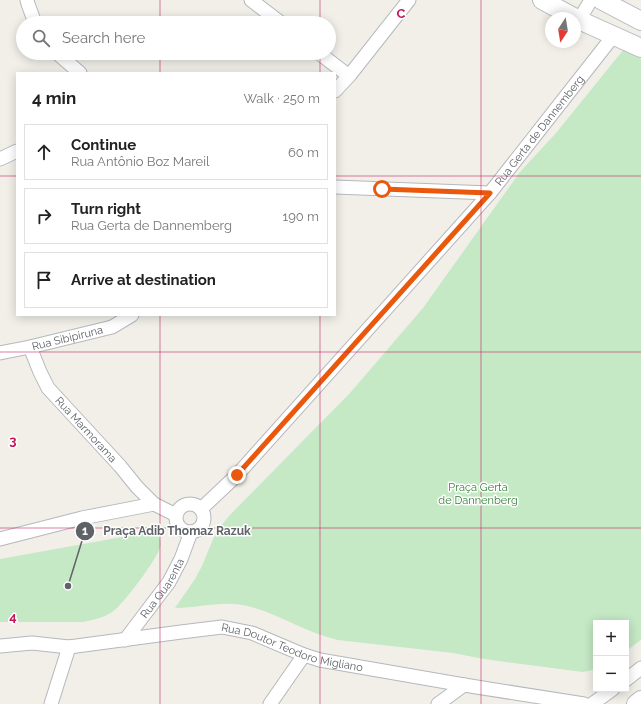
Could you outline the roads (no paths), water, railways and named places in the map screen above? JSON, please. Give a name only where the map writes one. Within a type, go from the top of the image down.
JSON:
[{"type":"main road","points":[[542,0],[564,12]]},
{"type":"main road","points":[[601,0],[637,16]]},
{"type":"main road","name":"Rua Gerta de Dannemberg","points":[[614,36],[637,16]]},
{"type":"main road","points":[[581,21],[641,48]]},
{"type":"main road","points":[[636,704],[641,700]]},
{"type":"street","points":[[27,0],[32,16]]},
{"type":"street","points":[[251,0],[271,16]]},
{"type":"street","points":[[336,90],[349,76],[409,0]]},
{"type":"street","points":[[581,17],[591,0]]},
{"type":"street","name":"Rua Gerta de Dannemberg","points":[[201,509],[237,475],[490,193],[614,36]]},
{"type":"street","points":[[65,60],[79,72]]},
{"type":"street","points":[[329,60],[349,76]]},
{"type":"street","points":[[0,159],[16,151]]},
{"type":"street","points":[[336,187],[490,193]]},
{"type":"street","name":"Rua Sibipiruna","points":[[0,353],[112,326],[130,316]]},
{"type":"street","name":"Rua Marmorama","points":[[30,347],[48,388],[154,504]]},
{"type":"street","points":[[0,539],[82,518],[154,504],[176,515]]},
{"type":"street","points":[[184,504],[193,504],[201,509],[204,513],[204,518],[201,527],[190,532],[180,528],[177,524],[176,515],[184,504]]},
{"type":"street","name":"Rua Quarenta","points":[[125,640],[169,582],[181,559],[190,532]]},
{"type":"street","name":"Rua Doutor Teodoro Migliano","points":[[0,646],[32,644],[69,647],[222,627],[252,633],[304,656],[320,660],[584,704]]},
{"type":"street","points":[[51,704],[69,647]]},
{"type":"street","points":[[270,704],[304,656]]},
{"type":"street","points":[[629,678],[641,668]]},
{"type":"street","points":[[438,704],[464,685]]},
{"type":"street","points":[[592,704],[609,692]]},
{"type":"place","name":"Praça Adib Thomaz Razuk","points":[[68,586]]},
{"type":"park label","name":"Praça Gerta de Dannenberg","points":[[478,493]]}]
